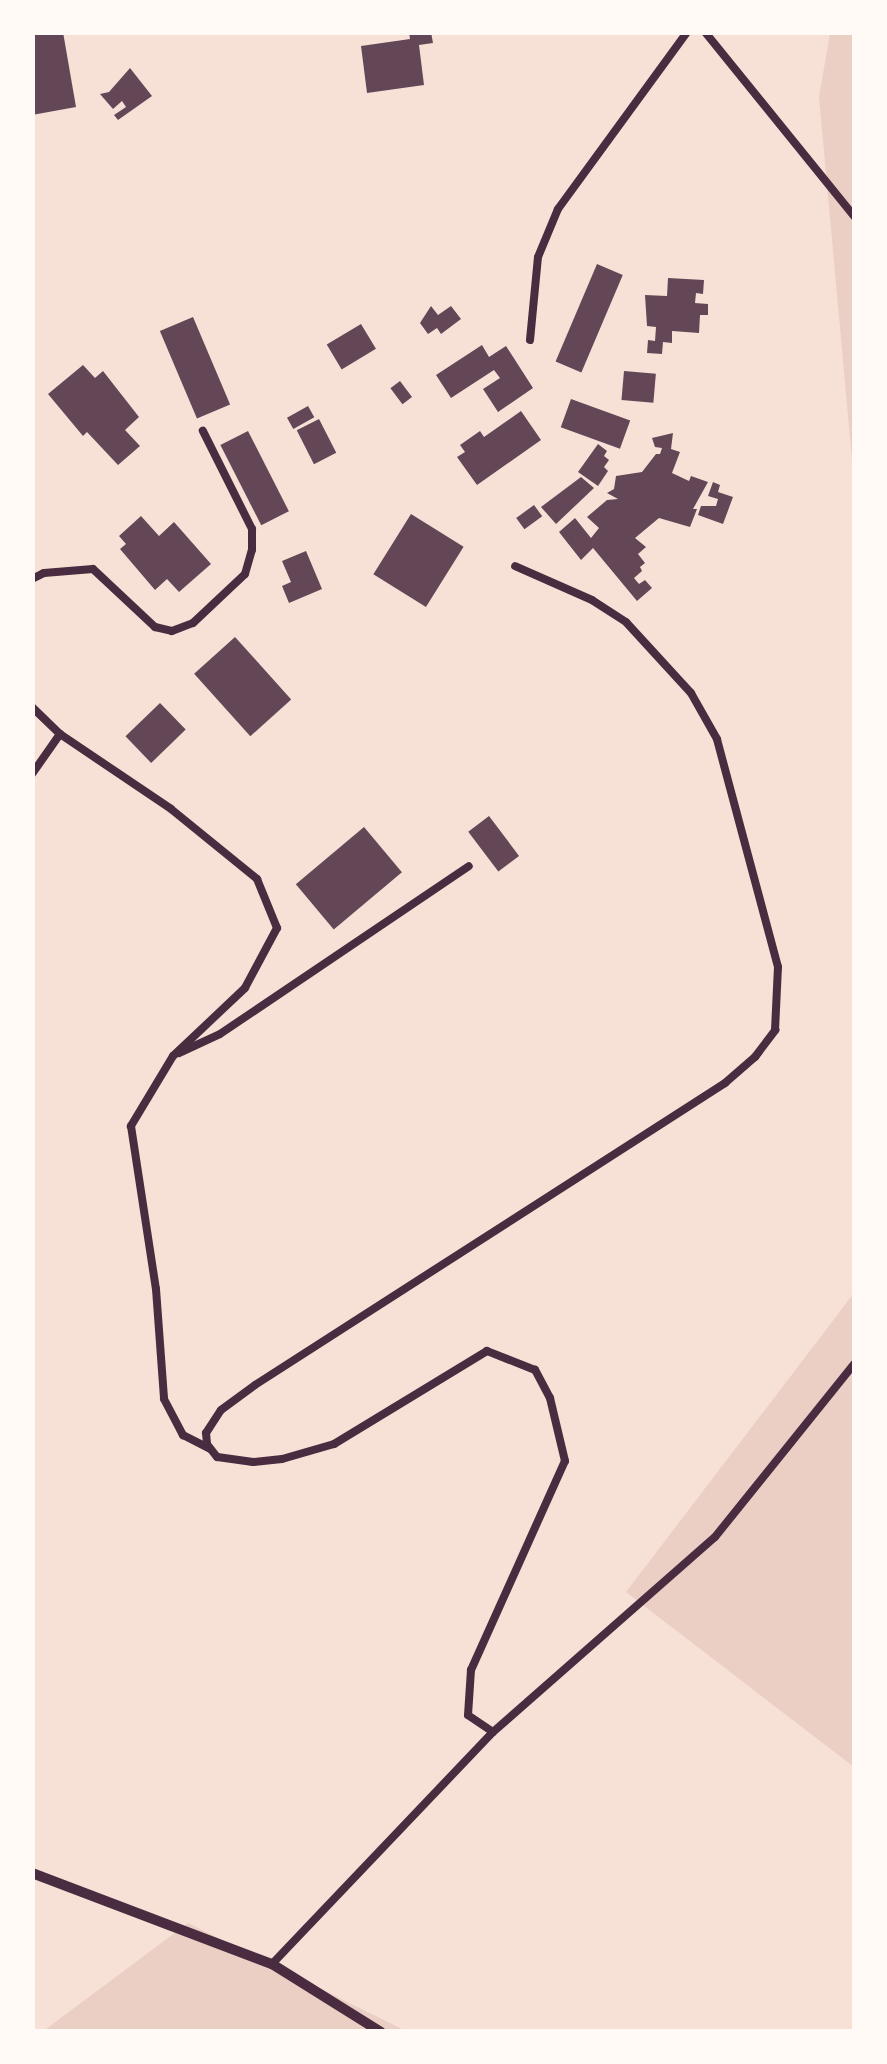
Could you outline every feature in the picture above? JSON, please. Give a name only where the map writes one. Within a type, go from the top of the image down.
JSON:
[{"type":"street","points":[[32,1874],[272,1964],[381,2032]]},
{"type":"lane","points":[[530,340],[538,257],[558,209],[687,32]]},
{"type":"lane","points":[[704,32],[854,216]]},
{"type":"lane","points":[[32,579],[44,573],[93,570],[156,627],[172,630],[194,623],[245,574],[252,550],[252,528],[202,430]]},
{"type":"lane","points":[[211,1450],[206,1432],[221,1410],[726,1082],[754,1058],[774,1030],[778,967],[718,738],[691,693],[626,622],[592,600],[515,566]]},
{"type":"lane","points":[[32,707],[60,734],[171,809],[256,880],[276,928],[245,988],[173,1056],[131,1126],[156,1289],[164,1398],[183,1435],[217,1457],[254,1462],[282,1459],[334,1444],[487,1351],[535,1370],[550,1398],[564,1462],[471,1670],[468,1715],[493,1732]]},
{"type":"lane","points":[[32,774],[60,734]]},
{"type":"lane","points":[[173,1056],[220,1034],[469,866]]},
{"type":"lane","points":[[272,1964],[493,1732],[714,1538],[854,1364]]},
{"type":"shaded area","points":[[830,33],[854,33],[854,482],[819,97]]},
{"type":"shaded area","points":[[854,1293],[854,1767],[626,1592]]},
{"type":"shaded area","points":[[188,1923],[406,2031],[42,2032]]},
{"type":"building","points":[[32,32],[63,32],[76,107],[32,115]]},
{"type":"building","points":[[409,32],[431,32],[433,43],[419,45],[424,85],[367,93],[361,46],[410,39]]},
{"type":"building","points":[[130,68],[152,96],[118,120],[114,115],[126,107],[122,101],[113,109],[100,94],[109,92]]},
{"type":"building","points":[[597,264],[623,275],[581,373],[556,362]]},
{"type":"building","points":[[668,278],[704,280],[703,294],[696,293],[695,303],[708,304],[708,315],[700,315],[699,333],[672,331],[672,343],[663,342],[662,354],[647,353],[648,340],[655,341],[656,327],[647,326],[645,295],[667,296]]},
{"type":"building","points":[[431,306],[438,315],[451,306],[461,319],[441,334],[437,328],[428,334],[420,323]]},
{"type":"building","points":[[193,317],[230,404],[197,419],[160,331]]},
{"type":"building","points":[[361,324],[376,349],[342,369],[327,345]]},
{"type":"building","points":[[482,345],[489,357],[506,346],[533,388],[498,412],[483,389],[500,378],[494,370],[451,398],[436,375]]},
{"type":"building","points":[[83,365],[95,378],[103,371],[139,417],[125,430],[140,446],[118,465],[87,432],[83,436],[48,394]]},
{"type":"building","points":[[624,371],[656,374],[653,403],[621,400]]},
{"type":"building","points":[[400,381],[412,397],[402,404],[390,388]]},
{"type":"building","points":[[571,399],[630,421],[620,449],[561,427]]},
{"type":"building","points":[[308,406],[314,417],[293,429],[287,418]]},
{"type":"building","points":[[521,411],[541,440],[477,485],[457,457],[465,452],[460,445],[480,431],[484,437]]},
{"type":"building","points":[[319,419],[336,453],[314,464],[297,430]]},
{"type":"building","points":[[248,431],[289,511],[261,525],[220,445]]},
{"type":"building","points":[[673,433],[671,449],[680,452],[672,473],[689,481],[691,476],[708,482],[693,509],[697,509],[690,527],[659,518],[635,538],[646,547],[638,554],[645,563],[640,567],[642,571],[634,578],[639,584],[645,580],[652,588],[637,601],[593,548],[581,560],[559,532],[575,518],[591,538],[599,528],[587,517],[607,500],[618,499],[607,493],[614,489],[616,476],[642,472],[662,448],[655,447],[652,438]]},
{"type":"building","points":[[598,444],[607,451],[604,456],[609,460],[604,467],[608,471],[598,486],[578,472]]},
{"type":"building","points":[[581,477],[594,488],[556,524],[541,507]]},
{"type":"building","points":[[713,482],[720,485],[718,492],[733,497],[723,524],[698,515],[701,506],[716,506],[718,499],[708,496]]},
{"type":"building","points":[[534,505],[542,516],[524,529],[516,518]]},
{"type":"building","points":[[411,514],[464,547],[426,607],[373,574]]},
{"type":"building","points":[[141,516],[159,536],[174,522],[211,564],[179,592],[167,579],[155,590],[120,549],[126,544],[119,536]]},
{"type":"building","points":[[306,551],[322,589],[289,603],[282,586],[291,582],[282,561]]},
{"type":"building","points":[[235,637],[291,699],[250,736],[194,674]]},
{"type":"building","points":[[160,703],[186,730],[151,763],[125,736]]},
{"type":"building","points":[[489,816],[519,856],[498,872],[468,832]]},
{"type":"building","points":[[364,827],[402,872],[334,929],[296,884]]}]
